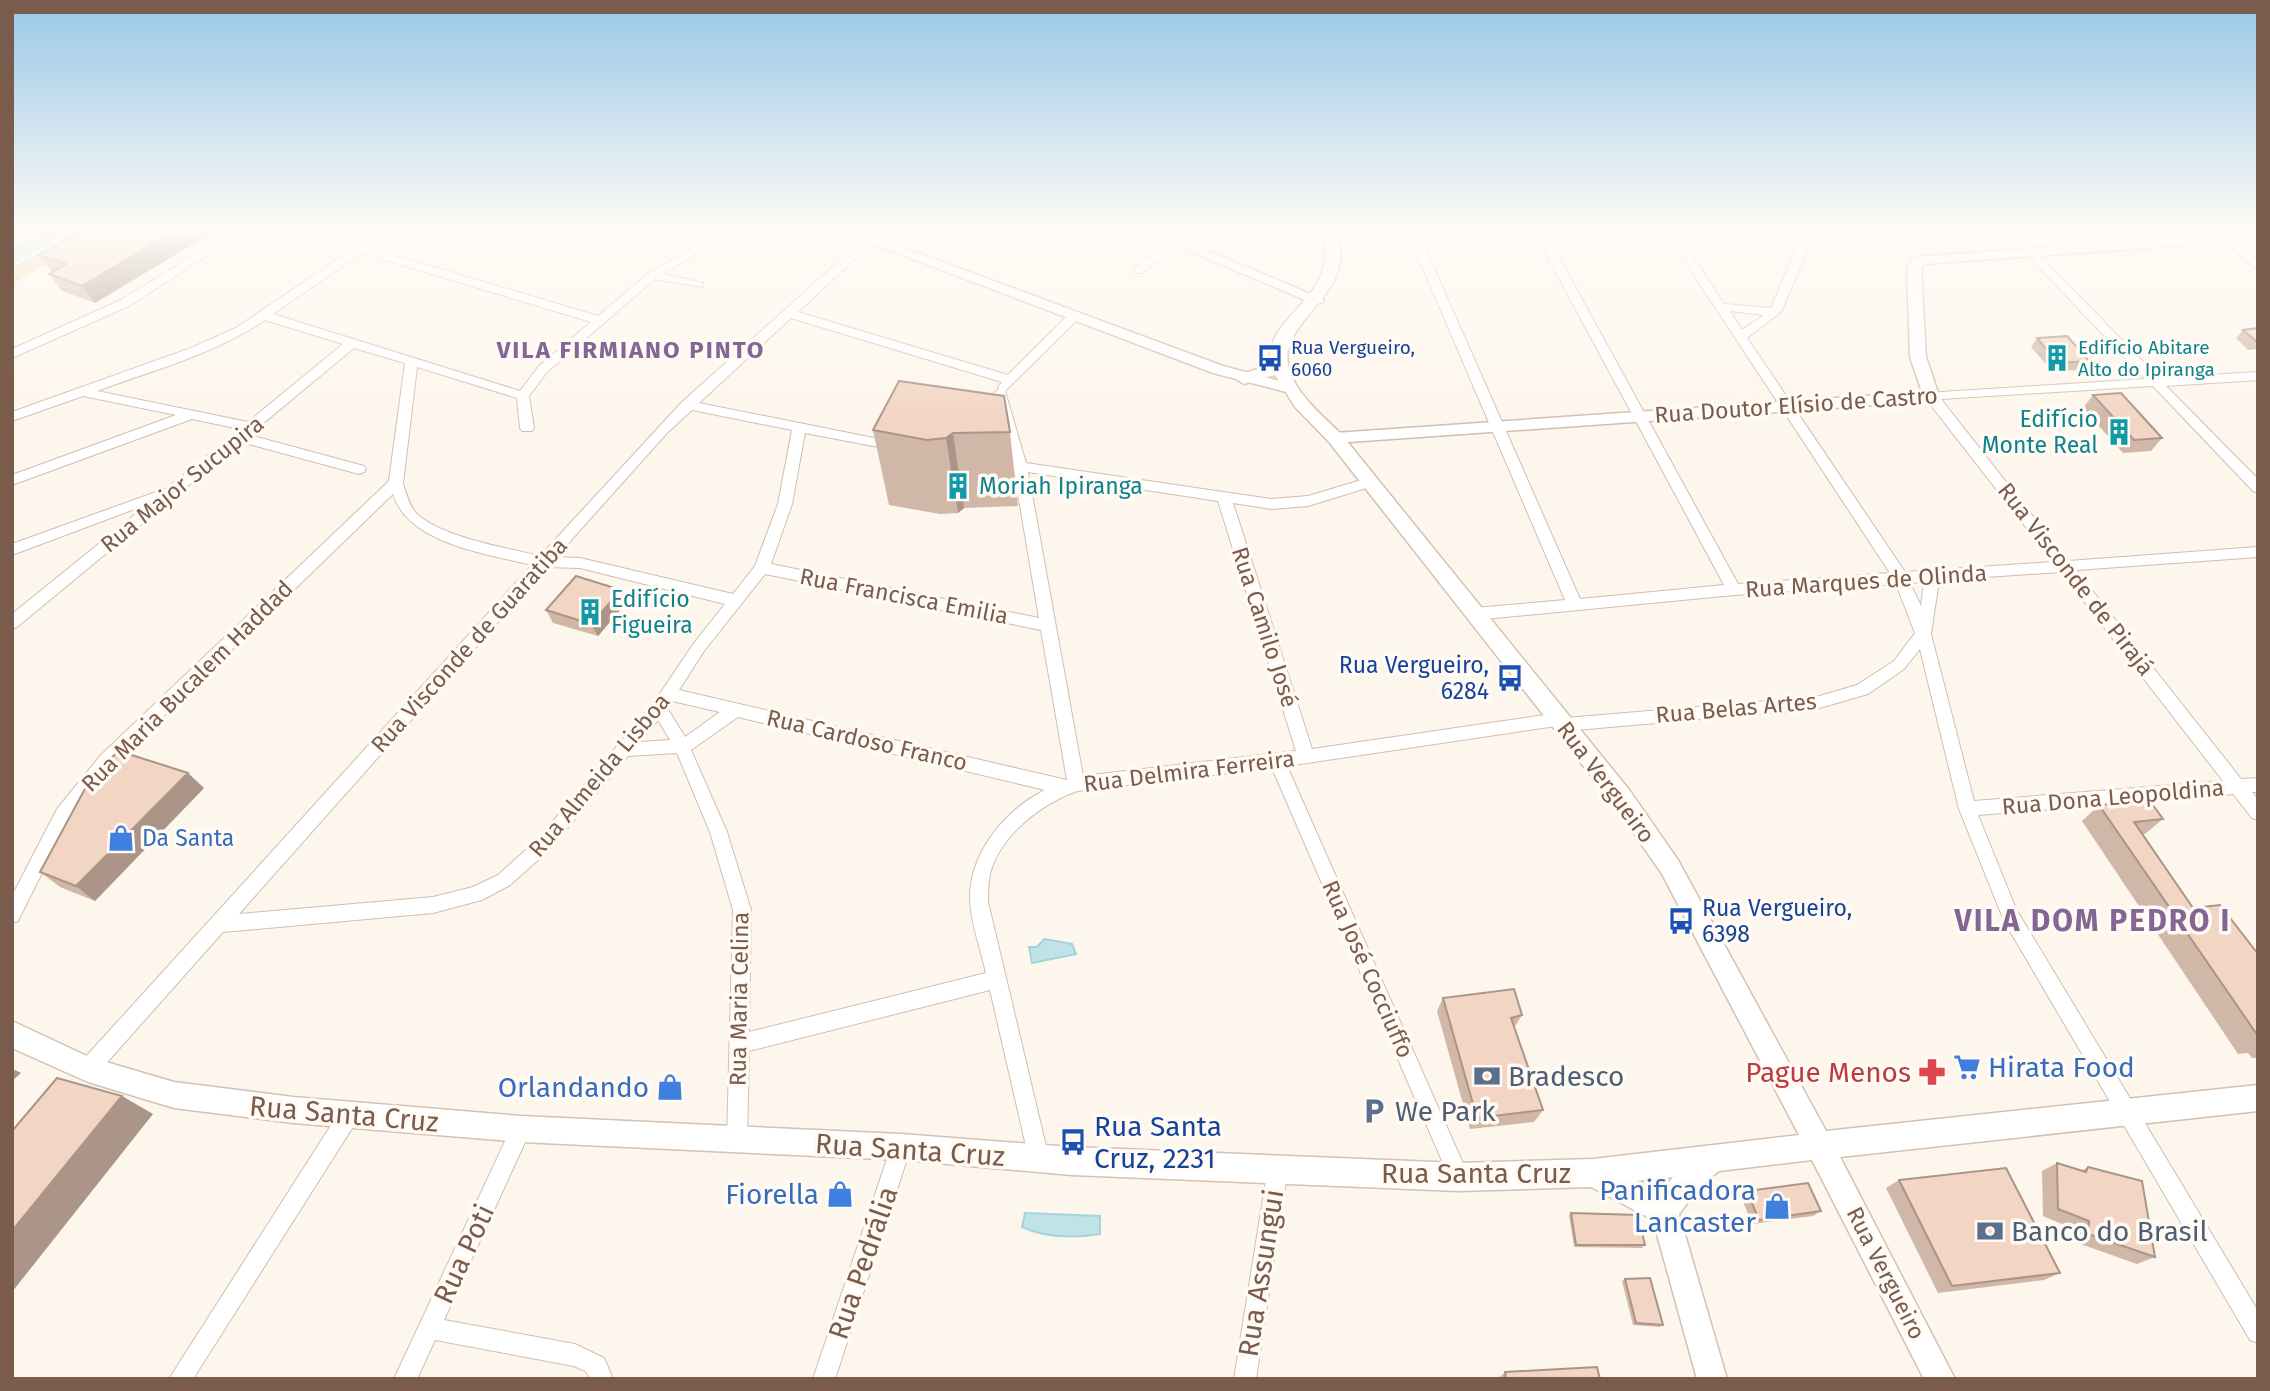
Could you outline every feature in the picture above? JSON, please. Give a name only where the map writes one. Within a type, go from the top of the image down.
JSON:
[{"type":"main road","points":[[1244,379],[1281,369],[1277,354],[1283,337],[1317,300],[1320,293]]},
{"type":"main road","name":"Rua Vergueiro","points":[[1281,369],[1290,388],[1335,438],[1368,483],[1622,798],[1670,867],[1819,1145],[1940,1379]]},
{"type":"main road","name":"Rua Santa Cruz","points":[[12,1033],[32,1045],[88,1069],[174,1095],[349,1115],[521,1129],[901,1147],[1039,1159],[1459,1177],[1593,1173],[1819,1145],[2258,1098]]},
{"type":"main road","points":[[1664,1211],[1692,1174],[1712,1160]]},
{"type":"main road","points":[[1593,1173],[1664,1211],[1712,1379]]},
{"type":"street","points":[[12,354],[125,303],[141,293]]},
{"type":"street","points":[[12,417],[207,346],[265,316],[298,293]]},
{"type":"street","points":[[508,293],[599,320]]},
{"type":"street","points":[[527,428],[523,396],[543,369],[632,293]]},
{"type":"street","name":"Rua Visconde de Guaratiba","points":[[88,1069],[687,405],[810,293]]},
{"type":"street","points":[[1012,293],[1244,379],[1290,388]]},
{"type":"street","points":[[1300,293],[1317,300]]},
{"type":"street","points":[[1439,293],[1574,603]]},
{"type":"street","points":[[1572,293],[1734,590]]},
{"type":"street","points":[[1712,293],[1901,578],[1925,631],[1967,809],[1989,870],[2010,915],[2258,1332]]},
{"type":"street","points":[[1741,337],[1776,312],[1784,293]]},
{"type":"street","name":"Rua Visconde de Pirajá","points":[[1915,293],[1920,371],[1931,396],[2258,813]]},
{"type":"street","points":[[2070,293],[2258,488]]},
{"type":"street","points":[[1721,307],[1776,312]]},
{"type":"street","points":[[788,313],[1010,380]]},
{"type":"street","points":[[265,316],[523,396]]},
{"type":"street","points":[[1070,786],[1020,466],[995,396],[1074,316]]},
{"type":"street","name":"Rua Major Sucupira","points":[[12,623],[351,344]]},
{"type":"street","points":[[411,362],[396,483],[402,502],[412,517],[467,544],[543,562],[580,563],[737,601]]},
{"type":"street","name":"Rua Doutor Elísio de Castro","points":[[1335,438],[1786,405],[2258,376]]},
{"type":"street","points":[[84,391],[252,427]]},
{"type":"street","points":[[687,405],[887,445],[912,443]]},
{"type":"street","points":[[12,480],[192,415]]},
{"type":"street","name":"Rua Almeida Lisboa","points":[[219,924],[420,907],[475,894],[504,880],[542,846],[624,750],[664,701],[699,647],[762,568],[785,504],[799,429]]},
{"type":"street","points":[[239,437],[359,469]]},
{"type":"street","points":[[980,460],[1224,498],[1292,503],[1368,483]]},
{"type":"street","name":"Rua Maria Bucalem Haddad","points":[[12,915],[64,814],[107,760],[396,483]]},
{"type":"street","points":[[12,550],[177,487]]},
{"type":"street","name":"Rua Camilo José","points":[[1224,498],[1306,756]]},
{"type":"street","name":"Rua Marques de Olinda","points":[[1475,614],[1734,590],[2258,552]]},
{"type":"street","name":"Rua Francisca Emilia","points":[[762,568],[1046,625]]},
{"type":"street","points":[[1925,631],[1933,576]]},
{"type":"street","name":"Rua Belas Artes","points":[[1561,722],[1815,703],[1862,690],[1899,665],[1925,631]]},
{"type":"street","points":[[1899,665],[1918,666],[1935,674]]},
{"type":"street","name":"Rua Cardoso Franco","points":[[664,701],[737,709],[1070,786]]},
{"type":"street","name":"Rua Maria Celina","points":[[664,701],[734,876],[742,911],[737,1140]]},
{"type":"street","points":[[624,750],[684,746],[737,709]]},
{"type":"street","name":"Rua Delmira Ferreira","points":[[1039,1159],[995,980],[979,902],[982,871],[995,845],[1019,816],[1070,786],[1561,722]]},
{"type":"street","name":"Rua José Cocciuffo","points":[[1277,761],[1459,1177]]},
{"type":"street","name":"Rua Dona Leopoldina","points":[[1967,809],[2258,785]]},
{"type":"street","points":[[738,1044],[995,980]]},
{"type":"street","points":[[180,1379],[349,1115]]},
{"type":"street","name":"Rua Poti","points":[[405,1379],[521,1129]]},
{"type":"street","name":"Rua Pedrália","points":[[824,1379],[901,1147]]},
{"type":"street","name":"Rua Assungui","points":[[1245,1379],[1278,1168]]},
{"type":"street","points":[[430,1328],[575,1355],[594,1363],[600,1369],[602,1379]]},
{"type":"water","points":[[1044,939],[1072,944],[1076,954],[1032,963],[1029,947],[1037,947]]},
{"type":"water","points":[[1025,1213],[1100,1216],[1100,1234],[1061,1236],[1031,1231],[1022,1227]]},
{"type":"building","points":[[2258,328],[2258,341],[2243,330]]},
{"type":"building","points":[[2067,336],[2089,361],[2058,363],[2037,338]]},
{"type":"building","points":[[899,381],[1004,396],[1010,432],[953,433],[946,438],[927,440],[873,430]]},
{"type":"building","points":[[2121,393],[2162,438],[2134,440],[2093,395]]},
{"type":"building","points":[[576,576],[621,590],[591,624],[546,610]]},
{"type":"building","points":[[119,751],[188,773],[76,886],[40,872],[93,774]]},
{"type":"building","points":[[2150,801],[2163,819],[2134,822],[2193,908],[2220,905],[2258,954],[2258,1036],[2099,805]]},
{"type":"building","name":"Bradesco","points":[[1514,989],[1522,1015],[1511,1018],[1543,1110],[1477,1118],[1443,998]]},
{"type":"building","points":[[57,1078],[122,1096],[12,1231],[12,1131]]},
{"type":"building","points":[[2057,1163],[2086,1172],[2088,1167],[2142,1181],[2155,1257],[2088,1234],[2089,1221],[2058,1209]]},
{"type":"building","points":[[2006,1168],[2060,1273],[1952,1286],[1899,1180]]},
{"type":"building","name":"Panificadora Lancaster","points":[[1808,1183],[1821,1211],[1759,1220],[1747,1191]]},
{"type":"building","points":[[1571,1213],[1638,1215],[1645,1245],[1576,1245]]},
{"type":"building","points":[[1650,1278],[1663,1325],[1636,1323],[1625,1279]]},
{"type":"building","points":[[1597,1367],[1600,1379],[1506,1379],[1505,1372]]},
{"type":"place","name":"Rua Vergueiro, 6060","points":[[1270,358]]},
{"type":"place","name":"Edifício Abitare Alto do Ipiranga","points":[[2057,358]]},
{"type":"place","name":"Edifício Monte Real","points":[[2119,432]]},
{"type":"place","name":"Moriah Ipiranga","points":[[958,486]]},
{"type":"place","name":"Edifício Figueira","points":[[590,612]]},
{"type":"place","name":"Rua Vergueiro, 6284","points":[[1510,678]]},
{"type":"place","name":"Da Santa","points":[[121,838]]},
{"type":"place","name":"Rua Vergueiro, 6398","points":[[1681,921]]},
{"type":"place","name":"Hirata Food","points":[[1967,1067]]},
{"type":"place","name":"Pague Menos","points":[[1932,1072]]},
{"type":"place","name":"Bradesco","points":[[1487,1076]]},
{"type":"place","name":"Orlandando","points":[[670,1087]]},
{"type":"place","name":"We Park","points":[[1374,1111]]},
{"type":"place","name":"Rua Santa Cruz, 2231","points":[[1073,1142]]},
{"type":"place","name":"Fiorella","points":[[840,1194]]},
{"type":"place","name":"Panificadora Lancaster","points":[[1777,1206]]},
{"type":"place","name":"Banco do Brasil","points":[[1990,1231]]},
{"type":"district","name":"VILA FIRMIANO PINTO","points":[[631,350]]},
{"type":"district","name":"VILA DOM PEDRO I","points":[[2093,921]]}]
